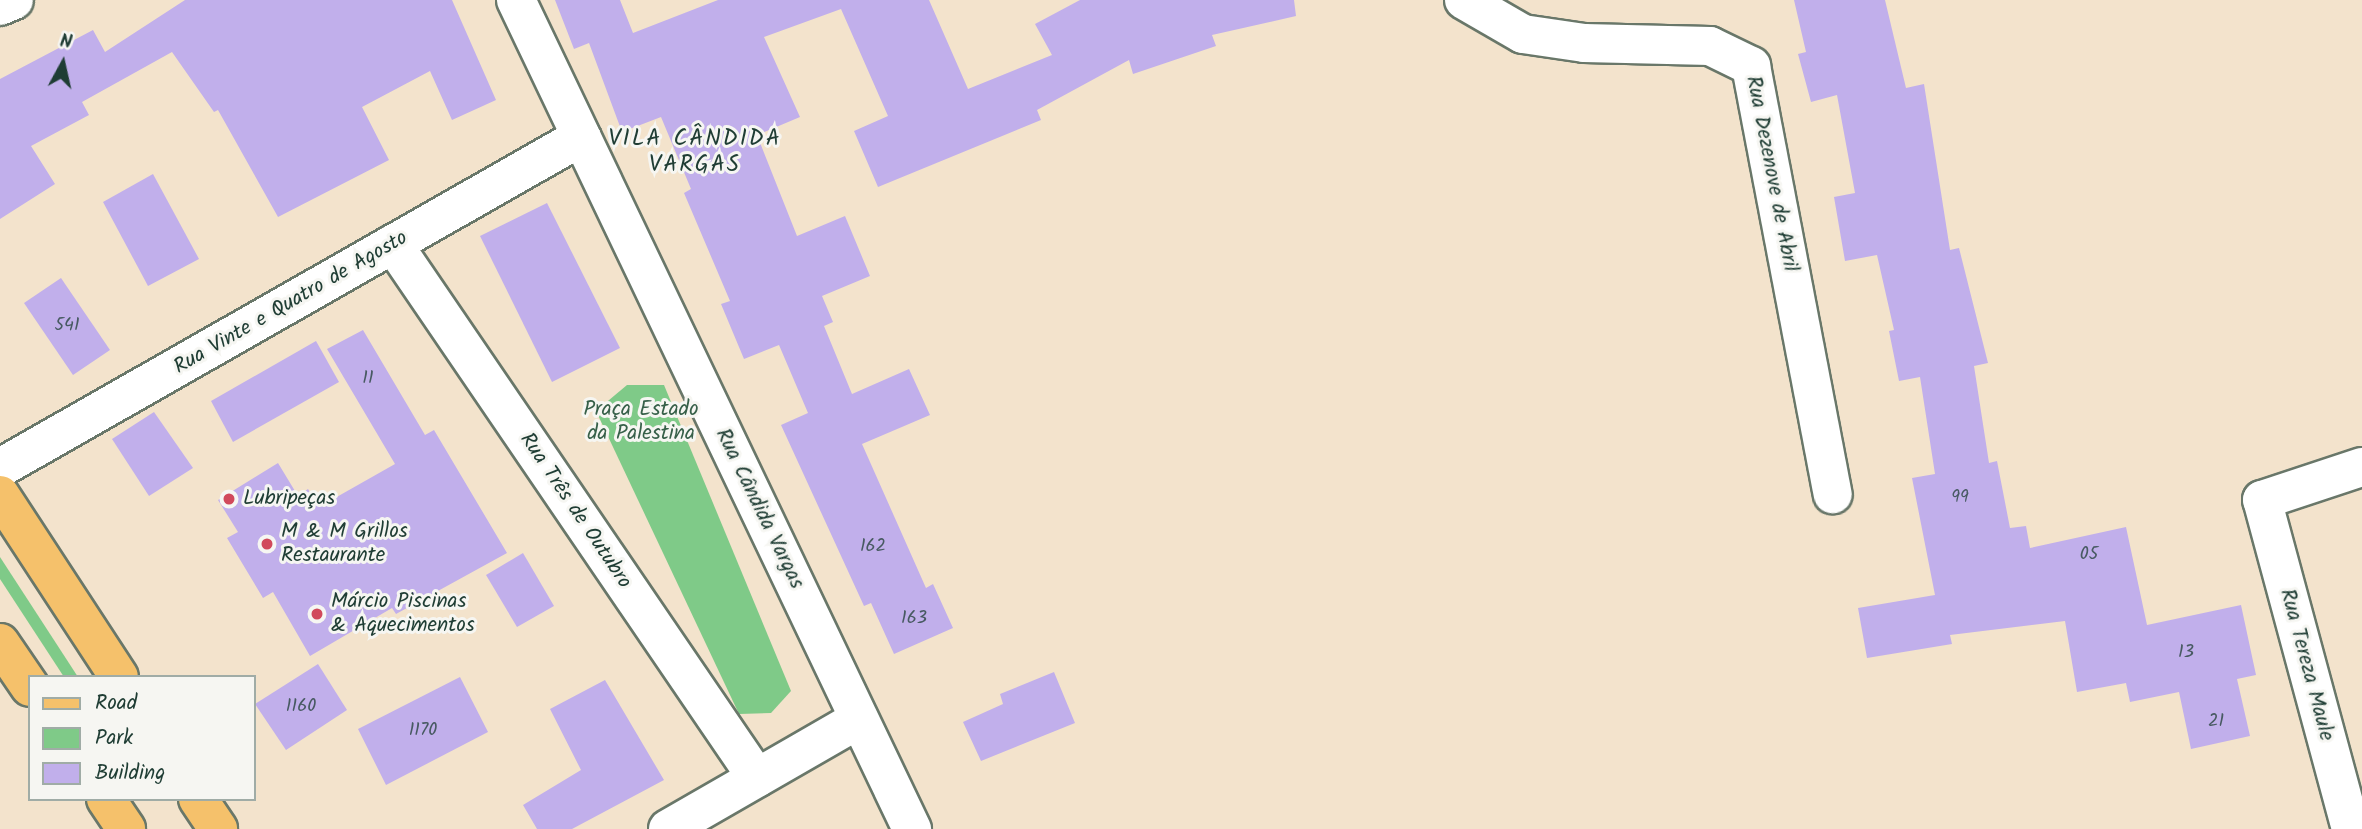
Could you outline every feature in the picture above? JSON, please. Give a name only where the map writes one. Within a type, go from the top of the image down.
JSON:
[{"type":"main road","points":[[0,495],[117,675]]},
{"type":"main road","points":[[0,643],[28,684]]},
{"type":"main road","points":[[107,801],[126,829]]},
{"type":"street","points":[[0,6],[14,0]]},
{"type":"street","name":"Rua Cândida Vargas","points":[[516,0],[912,829]]},
{"type":"street","name":"Rua Dezenove de Abril","points":[[1464,0],[1523,34],[1584,43],[1710,46],[1751,66],[1833,494]]},
{"type":"street","name":"Rua Vinte e Quatro de Agosto","points":[[0,468],[581,137]]},
{"type":"street","name":"Rua Três de Outubro","points":[[393,244],[757,778]]},
{"type":"street","name":"Rua Tereza Maule","points":[[2354,823],[2262,500],[2362,467]]},
{"type":"street","points":[[668,829],[859,719]]},
{"type":"green space","name":"Praça Estado da Palestina","points":[[627,385],[664,385],[791,691],[771,713],[739,714],[596,411]]},
{"type":"green space","points":[[0,557],[77,675],[63,675],[0,579]]},
{"type":"building","points":[[185,0],[452,0],[496,100],[452,120],[430,71],[362,107],[389,160],[278,217],[218,110],[214,112],[172,52],[82,102],[89,115],[31,146],[55,184],[0,219],[0,79],[93,30],[105,52]]},
{"type":"building","points":[[555,0],[620,0],[633,33],[718,0],[929,0],[968,89],[1052,55],[1035,24],[1080,0],[1294,0],[1296,16],[1212,35],[1216,46],[1133,74],[1129,60],[1037,110],[1041,120],[878,187],[854,131],[888,116],[841,9],[764,37],[800,117],[757,135],[797,236],[845,216],[870,276],[822,296],[833,322],[824,326],[852,394],[909,369],[930,415],[862,444],[926,588],[933,584],[953,628],[894,654],[871,603],[864,606],[781,425],[808,413],[779,345],[744,359],[721,304],[730,301],[684,193],[691,189],[661,117],[622,132],[589,43],[574,49]]},
{"type":"building","points":[[1794,0],[1885,0],[1906,88],[1924,84],[1950,250],[1959,248],[1988,363],[1974,366],[1989,463],[1997,461],[2010,528],[2026,526],[2030,548],[2126,527],[2147,625],[2241,605],[2256,675],[2237,679],[2250,736],[2191,749],[2179,692],[2130,702],[2126,683],[2077,692],[2065,621],[1950,635],[1952,644],[1867,658],[1858,608],[1935,595],[1912,478],[1935,474],[1920,377],[1899,381],[1889,331],[1894,330],[1877,255],[1845,261],[1834,197],[1855,193],[1837,95],[1811,102],[1798,54],[1806,52]]},
{"type":"building","points":[[153,174],[199,259],[148,286],[103,202]]},
{"type":"building","points":[[547,203],[620,348],[552,382],[480,236]]},
{"type":"building","points":[[61,278],[110,350],[73,375],[24,303]]},
{"type":"building","points":[[363,330],[425,435],[434,430],[507,553],[396,614],[392,608],[310,656],[273,592],[263,598],[227,538],[238,532],[218,500],[278,463],[298,496],[308,489],[319,507],[395,464],[327,349]]},
{"type":"building","points":[[316,341],[339,382],[233,442],[211,401]]},
{"type":"building","points":[[154,412],[193,468],[149,496],[112,439]]},
{"type":"building","points":[[523,553],[554,606],[517,627],[486,575]]},
{"type":"building","points":[[318,664],[347,710],[286,750],[256,703]]},
{"type":"building","points":[[1054,672],[1075,723],[981,761],[963,722],[1003,704],[1000,694]]},
{"type":"building","points":[[460,677],[488,732],[386,785],[358,729]]},
{"type":"building","points":[[605,680],[664,780],[572,829],[537,829],[523,805],[581,770],[550,709]]},
{"type":"place","name":"Lubripeças","points":[[229,499]]},
{"type":"place","name":"M & M Grillos Restaurante","points":[[267,544]]},
{"type":"place","name":"Márcio Piscinas & Aquecimentos","points":[[317,614]]},
{"type":"district","name":"VILA CÂNDIDA VARGAS","points":[[695,152]]}]
